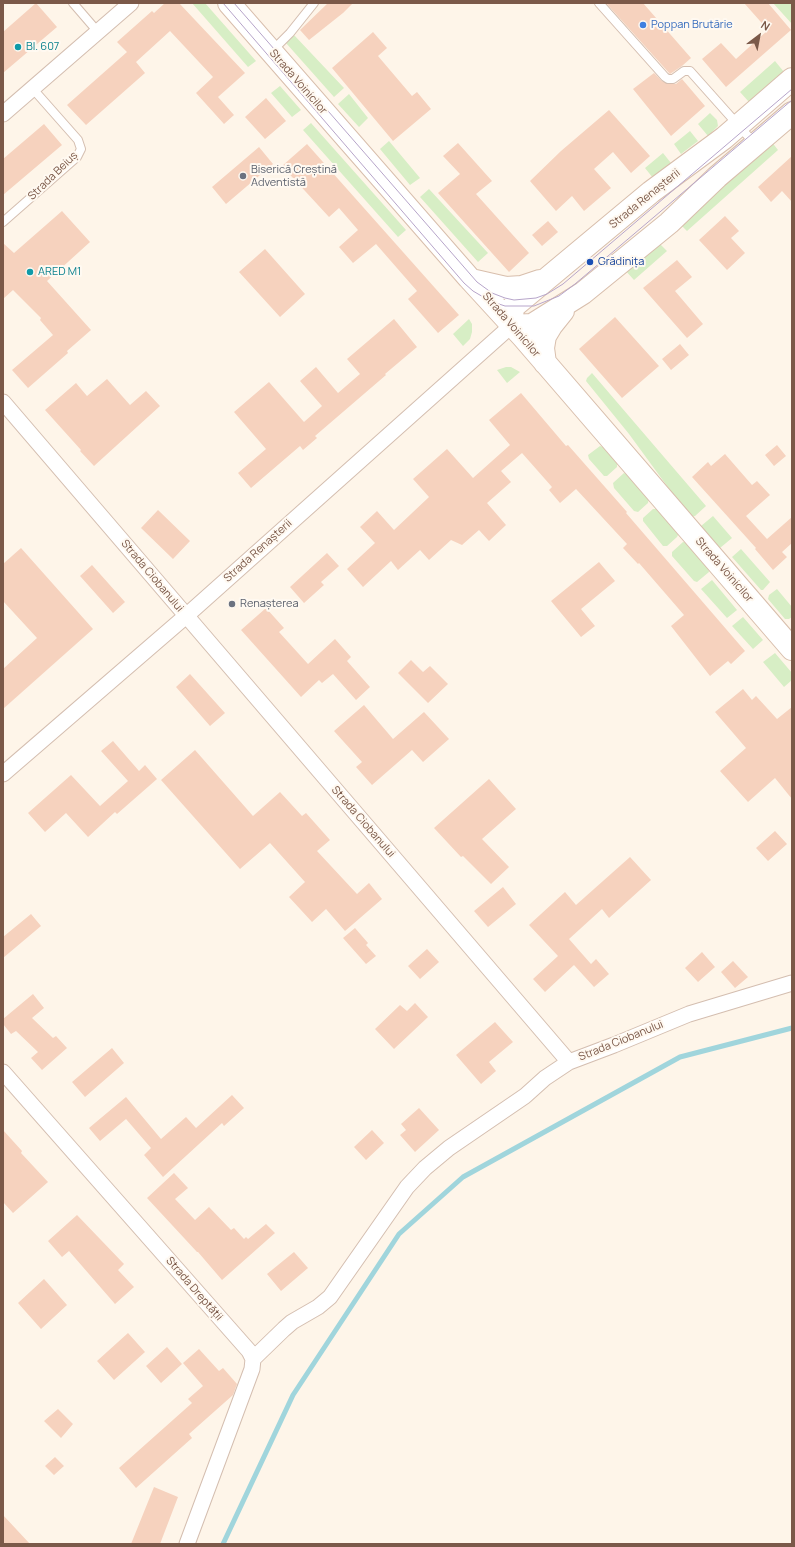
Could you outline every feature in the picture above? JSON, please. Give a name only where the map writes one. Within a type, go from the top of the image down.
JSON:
[{"type":"street","points":[[3,114],[131,3]]},
{"type":"street","name":"Strada Voinicilor","points":[[229,3],[545,363],[792,649]]},
{"type":"street","name":"Strada Renașterii","points":[[3,774],[186,616],[511,326],[513,307],[652,192],[724,138],[792,79]]},
{"type":"street","points":[[511,326],[532,325],[583,294],[669,223],[717,177],[792,113]]},
{"type":"street","points":[[471,280],[515,288],[530,285],[552,275]]},
{"type":"street","points":[[545,363],[543,348],[546,336],[557,318],[570,303]]},
{"type":"street","name":"Strada Ciobanului","points":[[3,402],[569,1062],[689,1014],[792,983]]},
{"type":"street","points":[[186,1544],[252,1369],[253,1359],[292,1322],[318,1307],[330,1297],[407,1187],[425,1168],[449,1148],[525,1096],[545,1078],[569,1062]]},
{"type":"street","name":"Strada Dreptății","points":[[3,1072],[249,1350],[253,1359]]},
{"type":"lane","points":[[73,3],[98,32]]},
{"type":"lane","points":[[271,51],[290,33],[314,3]]},
{"type":"lane","points":[[599,3],[665,77],[668,79],[673,79],[684,71],[690,72],[755,145]]},
{"type":"lane","name":"Strada Beiuș","points":[[3,222],[76,157],[81,149],[78,140],[33,89]]},
{"type":"green space","points":[[192,3],[205,3],[256,61],[248,67]]},
{"type":"green space","points":[[773,3],[792,3],[792,24]]},
{"type":"green space","points":[[294,35],[344,88],[334,97],[286,43]]},
{"type":"green space","points":[[775,61],[784,72],[749,102],[740,92]]},
{"type":"green space","points":[[280,86],[301,110],[292,117],[271,93]]},
{"type":"green space","points":[[349,94],[368,118],[359,127],[338,104]]},
{"type":"green space","points":[[710,113],[717,120],[718,126],[708,136],[698,124]]},
{"type":"green space","points":[[311,123],[406,230],[398,237],[303,130]]},
{"type":"green space","points":[[690,131],[698,141],[681,154],[674,144]]},
{"type":"green space","points":[[389,141],[420,178],[410,185],[380,149]]},
{"type":"green space","points":[[771,141],[778,150],[687,231],[677,221]]},
{"type":"green space","points":[[663,153],[671,163],[653,178],[645,168]]},
{"type":"green space","points":[[429,189],[488,253],[478,262],[420,197]]},
{"type":"green space","points":[[656,240],[667,251],[634,280],[624,269]]},
{"type":"green space","points":[[469,319],[472,324],[472,332],[470,339],[463,346],[453,334]]},
{"type":"green space","points":[[511,367],[520,372],[507,383],[497,370]]},
{"type":"green space","points":[[592,373],[706,506],[695,516],[689,516],[629,434],[586,381]]},
{"type":"green space","points":[[600,446],[603,447],[617,463],[617,467],[607,476],[604,476],[589,459],[588,455]]},
{"type":"green space","points":[[624,473],[629,475],[649,498],[648,503],[638,512],[634,511],[614,488],[613,483]]},
{"type":"green space","points":[[653,509],[658,509],[679,533],[677,537],[667,546],[663,546],[643,521],[643,518]]},
{"type":"green space","points":[[713,516],[732,538],[720,548],[701,526]]},
{"type":"green space","points":[[683,542],[688,543],[708,567],[709,572],[697,582],[694,581],[672,556],[672,552]]},
{"type":"green space","points":[[741,549],[770,582],[763,590],[761,590],[732,557]]},
{"type":"green space","points":[[712,580],[737,610],[727,618],[701,589]]},
{"type":"green space","points":[[777,589],[792,607],[792,617],[789,619],[785,619],[768,599],[769,595]]},
{"type":"green space","points":[[743,617],[763,640],[753,649],[732,626]]},
{"type":"green space","points":[[775,653],[792,673],[792,680],[784,687],[763,662]]},
{"type":"building","name":"Bl. 607","points":[[36,3],[57,27],[3,73],[3,32]]},
{"type":"building","points":[[165,3],[179,3],[245,73],[218,97],[234,115],[224,124],[196,93],[213,77],[170,31],[136,62],[145,73],[86,125],[67,105],[127,52],[117,42],[152,11],[154,13]]},
{"type":"building","points":[[328,3],[353,3],[343,13],[309,40],[300,30]]},
{"type":"building","name":"Poppan Brutărie","points":[[606,3],[643,3],[691,58],[670,74]]},
{"type":"building","points":[[744,3],[768,3],[791,30],[726,87],[702,59],[721,43],[736,59],[768,30]]},
{"type":"building","points":[[373,32],[387,48],[378,56],[412,96],[417,92],[431,109],[393,141],[332,68]]},
{"type":"building","points":[[654,73],[662,81],[668,84],[676,84],[682,79],[705,106],[671,136],[633,89]]},
{"type":"building","points":[[266,98],[286,121],[265,139],[245,117]]},
{"type":"building","points":[[609,110],[650,156],[631,173],[613,152],[594,169],[611,188],[584,211],[572,196],[556,211],[530,181],[561,151]]},
{"type":"building","points":[[44,124],[62,145],[3,195],[3,159]]},
{"type":"building","points":[[458,143],[492,181],[476,194],[529,253],[509,272],[438,193],[460,174],[443,156]]},
{"type":"building","points":[[307,144],[459,315],[438,333],[408,299],[417,291],[376,244],[353,263],[339,247],[358,230],[339,208],[329,217],[282,166]]},
{"type":"building","name":"Biserică Creștină Adventistă","points":[[259,147],[273,164],[226,204],[212,187]]},
{"type":"building","points":[[792,156],[792,202],[782,191],[771,202],[758,187]]},
{"type":"building","points":[[62,211],[90,242],[47,281],[91,330],[67,351],[68,353],[28,388],[12,370],[53,335],[40,320],[41,318],[13,290],[3,299],[3,243],[14,253]]},
{"type":"building","points":[[725,216],[739,231],[731,238],[745,253],[727,270],[699,240]]},
{"type":"building","points":[[548,221],[558,232],[542,246],[532,235]]},
{"type":"building","points":[[265,249],[305,294],[280,317],[239,272]]},
{"type":"building","points":[[677,260],[692,277],[675,291],[703,324],[687,338],[643,288]]},
{"type":"building","points":[[615,317],[659,366],[622,398],[579,349]]},
{"type":"building","points":[[394,319],[417,347],[315,436],[317,438],[303,450],[300,446],[251,488],[238,473],[266,449],[234,412],[269,382],[304,422],[322,406],[300,381],[316,367],[338,393],[360,374],[347,359]]},
{"type":"building","points":[[680,344],[689,355],[671,370],[662,359]]},
{"type":"building","points":[[107,379],[130,405],[146,391],[160,406],[94,466],[45,410],[76,383],[87,396]]},
{"type":"building","points":[[521,393],[566,446],[568,445],[627,512],[626,513],[745,651],[731,664],[728,661],[710,676],[671,626],[684,615],[639,563],[638,564],[623,548],[627,544],[576,489],[560,503],[549,490],[552,487],[522,453],[501,471],[511,482],[487,503],[506,525],[489,541],[479,530],[462,545],[451,540],[429,560],[420,550],[398,570],[391,561],[363,587],[347,569],[375,543],[360,527],[377,511],[394,530],[429,497],[413,479],[447,449],[473,478],[510,445],[489,420]]},
{"type":"building","points":[[777,445],[786,456],[774,466],[765,455]]},
{"type":"building","points":[[725,454],[752,485],[757,481],[770,495],[746,516],[767,539],[792,517],[792,543],[782,552],[787,557],[773,570],[755,549],[756,548],[692,477],[708,462],[711,466]]},
{"type":"building","points":[[158,510],[190,541],[173,559],[141,528]]},
{"type":"building","points":[[21,548],[93,629],[3,709],[3,669],[37,638],[3,601],[3,564]]},
{"type":"building","points":[[327,553],[339,566],[321,582],[324,585],[304,603],[290,587]]},
{"type":"building","points":[[599,562],[615,581],[581,609],[595,626],[581,637],[551,601]]},
{"type":"building","points":[[92,565],[125,602],[113,613],[80,576]]},
{"type":"building","points":[[266,608],[284,628],[279,632],[308,664],[335,639],[351,657],[347,661],[370,687],[356,700],[333,674],[322,683],[319,680],[301,697],[241,630]]},
{"type":"building","points":[[411,660],[423,672],[430,666],[448,684],[428,703],[398,673]]},
{"type":"building","points":[[190,674],[225,713],[210,726],[176,687]]},
{"type":"building","points":[[743,689],[752,700],[756,696],[777,719],[792,707],[792,799],[775,778],[748,802],[720,771],[746,748],[715,712]]},
{"type":"building","points":[[364,705],[393,739],[424,712],[449,739],[423,762],[412,750],[372,785],[356,767],[362,762],[334,731]]},
{"type":"building","points":[[113,741],[139,771],[145,765],[157,779],[117,814],[115,812],[88,837],[66,813],[45,832],[28,813],[71,775],[100,806],[128,781],[101,751]]},
{"type":"building","points":[[195,750],[253,816],[280,792],[302,816],[306,813],[330,840],[317,851],[357,894],[369,883],[382,899],[345,931],[326,909],[312,922],[289,897],[305,882],[270,843],[240,869],[161,780]]},
{"type":"building","points":[[489,779],[516,809],[482,839],[509,867],[491,884],[463,856],[461,857],[434,828]]},
{"type":"building","points":[[775,831],[787,844],[768,861],[756,848]]},
{"type":"building","points":[[630,857],[651,880],[609,918],[602,909],[569,939],[591,964],[596,959],[609,974],[594,987],[574,965],[545,992],[533,979],[558,956],[529,925],[565,892],[576,905]]},
{"type":"building","points":[[503,887],[516,904],[488,927],[474,911]]},
{"type":"building","points":[[31,914],[41,926],[3,958],[3,937]]},
{"type":"building","points":[[355,928],[368,943],[366,945],[376,956],[366,964],[343,938]]},
{"type":"building","points":[[427,949],[439,962],[420,979],[408,966]]},
{"type":"building","points":[[702,952],[715,967],[698,982],[685,968]]},
{"type":"building","points":[[733,961],[748,977],[735,988],[721,972]]},
{"type":"building","points":[[33,994],[44,1008],[32,1018],[53,1038],[56,1036],[67,1048],[42,1070],[31,1058],[38,1052],[16,1031],[11,1034],[3,1024],[3,1019]]},
{"type":"building","points":[[415,1003],[428,1017],[394,1049],[375,1029],[400,1005],[407,1011]]},
{"type":"building","points":[[495,1022],[513,1042],[489,1062],[496,1071],[481,1084],[456,1055]]},
{"type":"building","points":[[112,1048],[124,1063],[85,1097],[72,1082]]},
{"type":"building","points":[[232,1095],[244,1108],[224,1126],[222,1123],[163,1177],[144,1155],[151,1148],[126,1119],[100,1141],[89,1128],[126,1097],[161,1139],[186,1117],[196,1128]]},
{"type":"building","points":[[419,1108],[439,1130],[415,1152],[400,1135],[406,1130],[401,1124]]},
{"type":"building","points":[[3,1130],[22,1151],[21,1153],[48,1182],[13,1213],[3,1202]]},
{"type":"building","points":[[372,1130],[384,1143],[366,1160],[354,1147]]},
{"type":"building","points":[[174,1173],[188,1188],[175,1199],[195,1220],[209,1207],[231,1230],[234,1228],[244,1239],[246,1237],[248,1239],[266,1224],[275,1233],[222,1280],[147,1198]]},
{"type":"building","points":[[77,1215],[124,1264],[118,1270],[134,1287],[115,1304],[69,1251],[62,1257],[48,1241]]},
{"type":"building","points":[[294,1252],[308,1268],[281,1291],[267,1274]]},
{"type":"building","points":[[44,1279],[67,1305],[41,1329],[18,1303]]},
{"type":"building","points":[[128,1333],[145,1352],[114,1380],[97,1361]]},
{"type":"building","points":[[167,1347],[182,1364],[161,1383],[146,1366]]},
{"type":"building","points":[[199,1349],[219,1371],[223,1368],[237,1384],[233,1395],[189,1434],[192,1438],[136,1488],[119,1468],[192,1403],[188,1399],[203,1386],[183,1363]]},
{"type":"building","points":[[58,1409],[73,1424],[61,1438],[44,1421]]},
{"type":"building","points":[[55,1457],[64,1466],[54,1475],[45,1466]]},
{"type":"building","points":[[154,1487],[178,1497],[160,1544],[131,1544]]},
{"type":"building","points":[[3,1515],[30,1544],[3,1544]]},
{"type":"waterway","points":[[223,1544],[293,1395],[399,1234],[463,1177],[680,1057],[792,1028]]},
{"type":"tram line","points":[[223,3],[464,283],[473,291],[490,301],[505,306],[534,306],[559,296],[792,100]]},
{"type":"tram line","points":[[234,3],[477,282],[492,293],[514,300],[536,298],[547,294],[563,284],[792,89]]},
{"type":"place","name":"Poppan Brutărie","points":[[643,25]]},
{"type":"place","name":"Bl. 607","points":[[18,47]]},
{"type":"place","name":"Biserică Creștină Adventistă","points":[[243,176]]},
{"type":"place","name":"Grădinița","points":[[590,262]]},
{"type":"place","name":"ARED M1","points":[[30,272]]},
{"type":"place","name":"Renașterea","points":[[232,604]]}]
